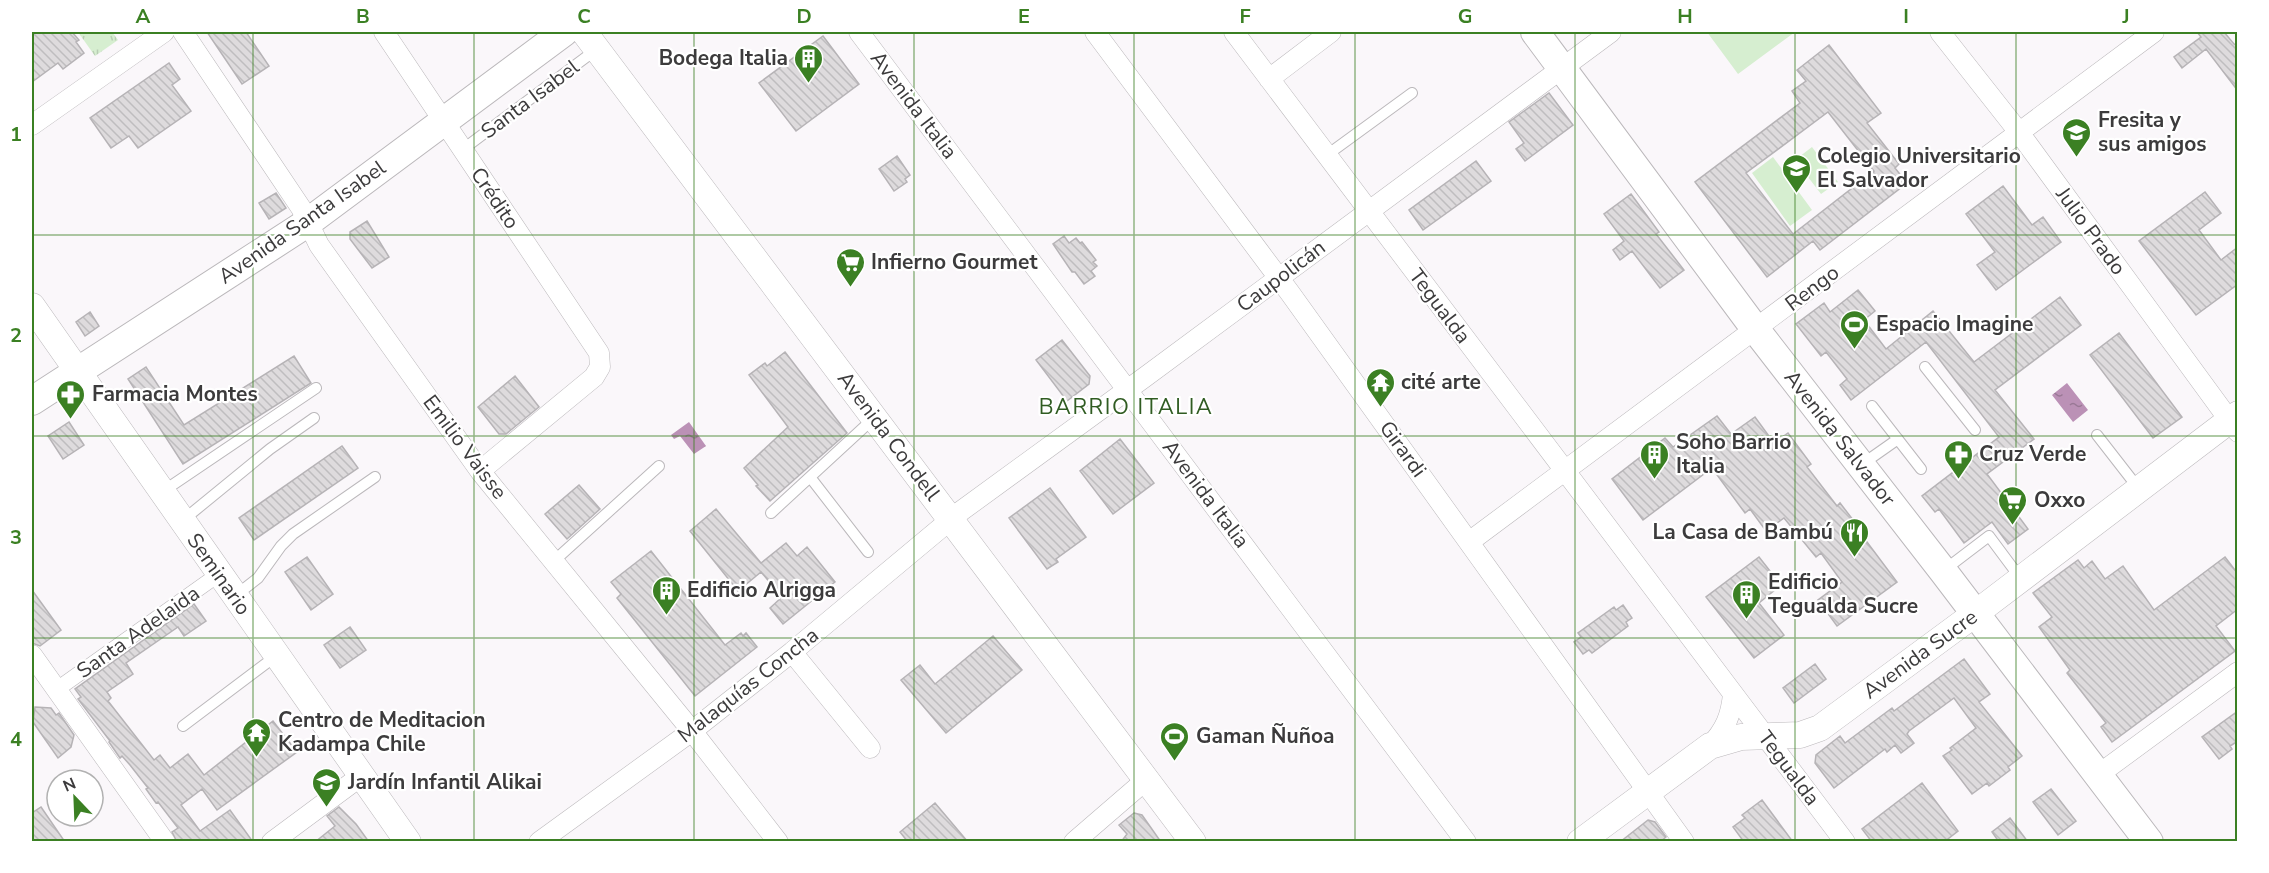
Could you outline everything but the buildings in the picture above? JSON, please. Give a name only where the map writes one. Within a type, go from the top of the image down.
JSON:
[{"type":"main road","name":"Avenida Santa Isabel","points":[[32,400],[307,223],[564,32]]},
{"type":"main road","name":"Avenida Salvador","points":[[1534,32],[1756,330],[1976,613],[2149,842]]},
{"type":"street","points":[[32,125],[164,32]]},
{"type":"street","name":"Emilio Vaisse","points":[[183,32],[301,208],[319,245],[480,471],[692,731],[778,842]]},
{"type":"street","name":"Crédito","points":[[384,32],[599,353],[600,367],[583,388],[480,471]]},
{"type":"street","name":"Avenida Italia","points":[[860,32],[1466,842]]},
{"type":"street","name":"Girardi","points":[[1095,32],[1279,278],[1684,842]]},
{"type":"street","name":"Tegualda","points":[[1234,32],[1845,842]]},
{"type":"street","points":[[1269,79],[1331,32]]},
{"type":"street","name":"Caupolicán","points":[[951,519],[1611,32]]},
{"type":"street","name":"Julio Prado","points":[[1940,32],[2018,131],[2235,423]]},
{"type":"street","name":"Rengo","points":[[1469,542],[1756,330],[2018,131],[2154,32]]},
{"type":"street","name":"Avenida Condell","points":[[591,40],[1193,842]]},
{"type":"street","name":"Seminario","points":[[32,306],[408,842]]},
{"type":"street","name":"Avenida Sucre","points":[[1580,842],[1710,746],[1730,739],[1800,735],[1820,728],[2139,489],[2235,423]]},
{"type":"street","name":"Malaquías Concha","points":[[539,842],[692,731],[792,652],[951,519]]},
{"type":"street","name":"Santa Adelaida","points":[[56,690],[219,574]]},
{"type":"street","points":[[792,652],[870,748]]},
{"type":"street","points":[[32,655],[165,842]]},
{"type":"street","points":[[2098,775],[2238,672]]},
{"type":"street","name":"Tegualda","points":[[1710,746],[1727,723],[1732,709],[1733,694]]},
{"type":"street","points":[[272,842],[362,776]]},
{"type":"street","points":[[1074,842],[1147,779]]},
{"type":"lane","name":"Santa Isabel","points":[[462,150],[591,40]]},
{"type":"lane","points":[[1327,155],[1412,93]]},
{"type":"lane","points":[[1925,367],[1974,430]]},
{"type":"lane","points":[[161,492],[316,388]]},
{"type":"lane","points":[[1872,406],[1921,469]]},
{"type":"lane","points":[[771,513],[874,417]]},
{"type":"lane","points":[[182,521],[270,449],[314,418]]},
{"type":"lane","points":[[2097,435],[2139,489]]},
{"type":"lane","points":[[1861,465],[1898,439]]},
{"type":"lane","points":[[554,561],[659,466]]},
{"type":"lane","points":[[235,596],[258,578],[281,546],[293,534],[375,477]]},
{"type":"lane","points":[[810,477],[868,552]]},
{"type":"lane","points":[[1943,571],[1989,536],[2021,579]]},
{"type":"lane","points":[[183,726],[276,656]]},
{"type":"green space","points":[[78,32],[112,32],[118,40],[95,56]]},
{"type":"green space","points":[[1707,32],[1795,32],[1738,74]]},
{"type":"green space","points":[[1812,147],[1838,182],[1821,194],[1795,160]]},
{"type":"green space","points":[[1773,157],[1812,210],[1790,226],[1752,173]]},
{"type":"water","points":[[2067,383],[2088,410],[2073,422],[2052,395]]},
{"type":"water","points":[[689,422],[706,446],[694,454],[680,436],[674,439],[671,435]]},
{"type":"place","name":"Bodega Italia","points":[[809,84]]},
{"type":"place","name":"Fresita y sus amigos","points":[[2077,158]]},
{"type":"place","name":"Colegio Universitario El Salvador","points":[[1796,194]]},
{"type":"place","name":"Infierno Gourmet","points":[[850,288]]},
{"type":"place","name":"Espacio Imagine","points":[[1855,350]]},
{"type":"place","name":"cité arte","points":[[1380,408]]},
{"type":"place","name":"Farmacia Montes","points":[[71,420]]},
{"type":"place","name":"Soho Barrio Italia","points":[[1655,480]]},
{"type":"place","name":"Cruz Verde","points":[[1958,480]]},
{"type":"place","name":"Oxxo","points":[[2013,526]]},
{"type":"place","name":"La Casa de Bambú","points":[[1854,558]]},
{"type":"place","name":"Edificio Alrigga","points":[[666,616]]},
{"type":"place","name":"Edificio Tegualda Sucre","points":[[1747,620]]},
{"type":"place","name":"Centro de Meditacion Kadampa Chile","points":[[257,758]]},
{"type":"place","name":"Gaman Ñuñoa","points":[[1175,762]]},
{"type":"place","name":"Jardín Infantil Alikai","points":[[327,808]]},
{"type":"district","name":"BARRIO ITALIA","points":[[1126,407]]}]
